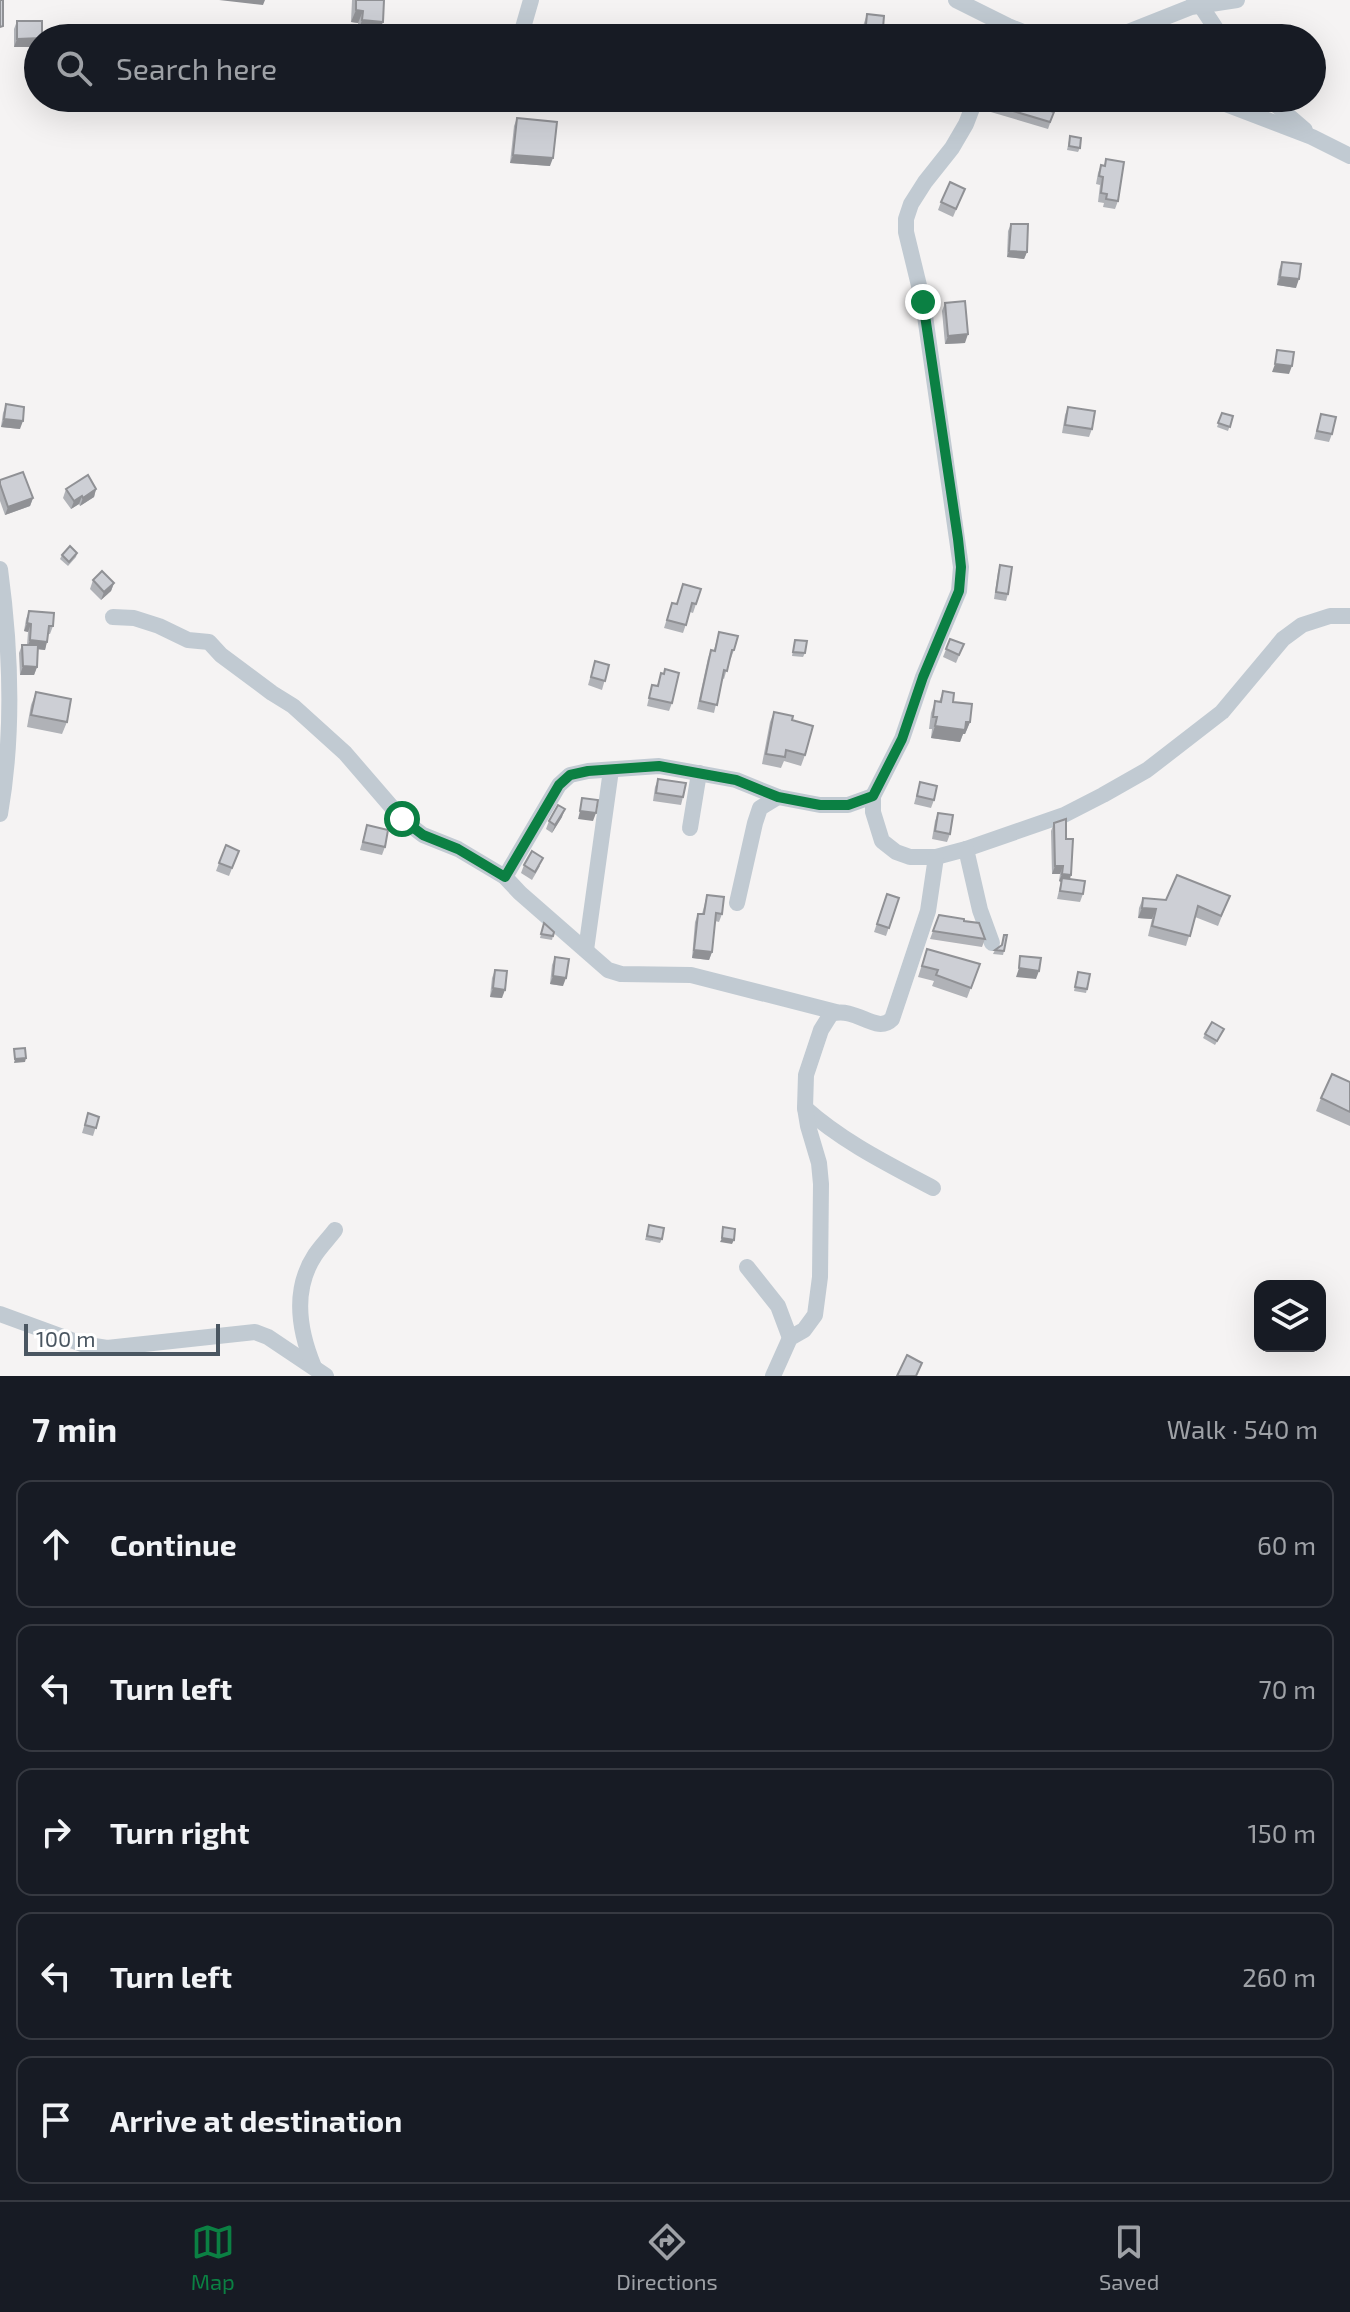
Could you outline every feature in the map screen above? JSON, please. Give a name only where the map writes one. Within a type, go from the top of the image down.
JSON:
[{"type":"street","points":[[524,24],[531,0]]},
{"type":"street","points":[[956,0],[1005,24]]},
{"type":"street","points":[[1146,24],[1196,3],[1237,0]]},
{"type":"street","points":[[1196,3],[1212,24]]},
{"type":"street","points":[[995,20],[995,24]]},
{"type":"street","points":[[971,112],[952,148],[911,204],[906,219],[906,232],[923,302],[961,567],[959,591],[923,677],[902,739],[873,796],[882,841],[896,852],[910,857],[936,857],[1064,815],[1147,770],[1222,712],[1283,639],[1302,625],[1330,616],[1350,616]]},
{"type":"street","points":[[1247,112],[1312,137],[1350,156]]},
{"type":"street","points":[[1284,112],[1312,137]]},
{"type":"street","points":[[0,569],[7,622],[9,736],[0,814]]},
{"type":"street","points":[[113,617],[134,618],[188,640],[209,642],[293,706],[345,753],[402,819],[423,835],[458,849],[505,877],[608,970],[621,974],[691,975],[836,1012],[846,1011],[880,1025],[887,1024],[892,1019],[928,911],[936,857]]},
{"type":"street","points":[[505,877],[559,785],[570,775],[659,766],[736,780],[778,797],[820,805],[848,805],[873,796]]},
{"type":"street","points":[[586,950],[611,770]]},
{"type":"street","points":[[690,828],[699,773]]},
{"type":"street","points":[[737,903],[760,808],[778,797]]},
{"type":"street","points":[[848,805],[877,827]]},
{"type":"street","points":[[966,849],[980,910],[992,943]]},
{"type":"street","points":[[773,1376],[790,1338],[804,1330],[815,1315],[820,1277],[821,1184],[805,1108],[806,1075],[826,1020],[836,1012]]},
{"type":"street","points":[[805,1108],[863,1151],[933,1188]]},
{"type":"street","points":[[320,1372],[300,1329],[301,1294],[314,1256],[335,1230]]},
{"type":"street","points":[[747,1267],[778,1306],[790,1338]]},
{"type":"street","points":[[0,1314],[82,1344],[107,1348],[255,1332],[268,1337],[320,1372]]},
{"type":"building","points":[[0,0],[3,0],[3,26],[0,27]]},
{"type":"building","points":[[356,0],[384,0],[383,22],[362,20],[363,11],[356,10]]},
{"type":"building","points":[[867,14],[884,16],[883,24],[866,24]]},
{"type":"building","points":[[17,21],[42,21],[42,24],[24,24],[24,39],[17,39]]},
{"type":"building","points":[[1016,112],[1054,112],[1050,122]]},
{"type":"building","points":[[517,118],[557,122],[553,158],[513,155]]},
{"type":"building","points":[[1070,136],[1081,138],[1080,148],[1069,146]]},
{"type":"building","points":[[1106,159],[1124,162],[1118,201],[1106,199],[1107,194],[1101,193],[1103,177],[1099,176]]},
{"type":"building","points":[[950,182],[965,189],[956,209],[941,202]]},
{"type":"building","points":[[1011,224],[1028,224],[1027,252],[1009,251]]},
{"type":"building","points":[[1282,262],[1301,264],[1299,279],[1280,277]]},
{"type":"building","points":[[965,301],[968,334],[948,336],[945,303]]},
{"type":"building","points":[[1277,350],[1294,352],[1292,366],[1275,364]]},
{"type":"building","points":[[6,404],[24,407],[23,421],[4,419]]},
{"type":"building","points":[[1068,407],[1095,411],[1092,429],[1065,425]]},
{"type":"building","points":[[1222,413],[1233,416],[1230,427],[1218,423]]},
{"type":"building","points":[[1321,414],[1336,417],[1332,434],[1317,431]]},
{"type":"building","points":[[23,472],[33,498],[8,507],[0,480]]},
{"type":"building","points":[[88,475],[96,489],[74,501],[66,489]]},
{"type":"building","points":[[70,546],[77,553],[69,562],[62,555]]},
{"type":"building","points":[[1000,565],[1012,567],[1008,594],[996,592]]},
{"type":"building","points":[[102,571],[114,583],[104,592],[93,580]]},
{"type":"building","points":[[683,584],[701,589],[696,604],[692,603],[686,625],[667,620],[672,603],[677,604]]},
{"type":"building","points":[[29,611],[54,613],[47,642],[30,640],[31,624],[27,623]]},
{"type":"building","points":[[719,632],[738,636],[727,671],[724,670],[717,705],[700,701],[711,650],[715,651]]},
{"type":"building","points":[[950,639],[964,644],[959,655],[946,649]]},
{"type":"building","points":[[795,640],[807,641],[805,653],[793,652]]},
{"type":"building","points":[[22,645],[38,645],[37,667],[23,666]]},
{"type":"building","points":[[595,661],[609,665],[605,681],[591,677]]},
{"type":"building","points":[[665,669],[679,673],[672,703],[649,698],[652,685],[658,686]]},
{"type":"building","points":[[943,691],[954,693],[953,702],[972,704],[970,722],[966,722],[965,730],[935,726],[935,701],[941,702]]},
{"type":"building","points":[[36,692],[71,699],[67,722],[31,715]]},
{"type":"building","points":[[774,712],[793,716],[792,720],[813,726],[805,755],[786,750],[785,757],[766,754]]},
{"type":"building","points":[[658,779],[686,783],[683,797],[656,793]]},
{"type":"building","points":[[920,782],[937,786],[934,800],[917,796]]},
{"type":"building","points":[[582,798],[598,800],[596,813],[580,811]]},
{"type":"building","points":[[558,805],[565,809],[555,825],[549,821]]},
{"type":"building","points":[[938,813],[953,815],[950,834],[935,831]]},
{"type":"building","points":[[1066,819],[1066,839],[1073,839],[1071,875],[1062,874],[1063,866],[1055,866],[1054,823]]},
{"type":"building","points":[[367,825],[388,830],[385,847],[363,842]]},
{"type":"building","points":[[226,845],[239,851],[232,868],[219,863]]},
{"type":"building","points":[[532,851],[543,858],[535,872],[524,865]]},
{"type":"building","points":[[1177,875],[1230,896],[1221,916],[1198,906],[1190,936],[1152,926],[1156,909],[1142,908],[1143,898],[1166,900]]},
{"type":"building","points":[[1062,878],[1085,881],[1083,894],[1060,891]]},
{"type":"building","points":[[887,894],[899,898],[889,928],[877,924]]},
{"type":"building","points":[[707,895],[724,897],[722,914],[716,913],[712,952],[694,950],[698,914],[704,914]]},
{"type":"building","points":[[939,915],[979,923],[985,939],[933,931]]},
{"type":"building","points":[[544,923],[554,932],[553,936],[541,934]]},
{"type":"building","points":[[1004,935],[1007,935],[1004,951],[995,950],[1002,945]]},
{"type":"building","points":[[927,949],[980,964],[971,988],[936,975],[938,970],[922,966]]},
{"type":"building","points":[[1020,956],[1041,958],[1039,971],[1019,968]]},
{"type":"building","points":[[555,957],[569,959],[566,978],[553,976]]},
{"type":"building","points":[[495,970],[507,971],[505,990],[493,988]]},
{"type":"building","points":[[1078,972],[1090,974],[1087,989],[1075,987]]},
{"type":"building","points":[[1212,1022],[1224,1029],[1217,1041],[1205,1034]]},
{"type":"building","points":[[25,1048],[26,1058],[15,1059],[14,1049]]},
{"type":"building","points":[[1332,1074],[1350,1082],[1350,1112],[1321,1098]]},
{"type":"building","points":[[88,1113],[99,1117],[96,1128],[85,1125]]},
{"type":"building","points":[[649,1225],[664,1228],[662,1239],[647,1236]]},
{"type":"building","points":[[723,1227],[735,1229],[734,1240],[722,1238]]},
{"type":"building","points":[[907,1355],[922,1363],[916,1376],[897,1376]]},
{"type":"route","points":[[402,819],[423,835],[458,849],[505,877],[559,785],[570,775],[588,771],[659,766],[736,780],[778,797],[820,805],[848,805],[873,796],[902,739],[923,677],[959,591],[961,567],[958,539],[923,302]]}]
